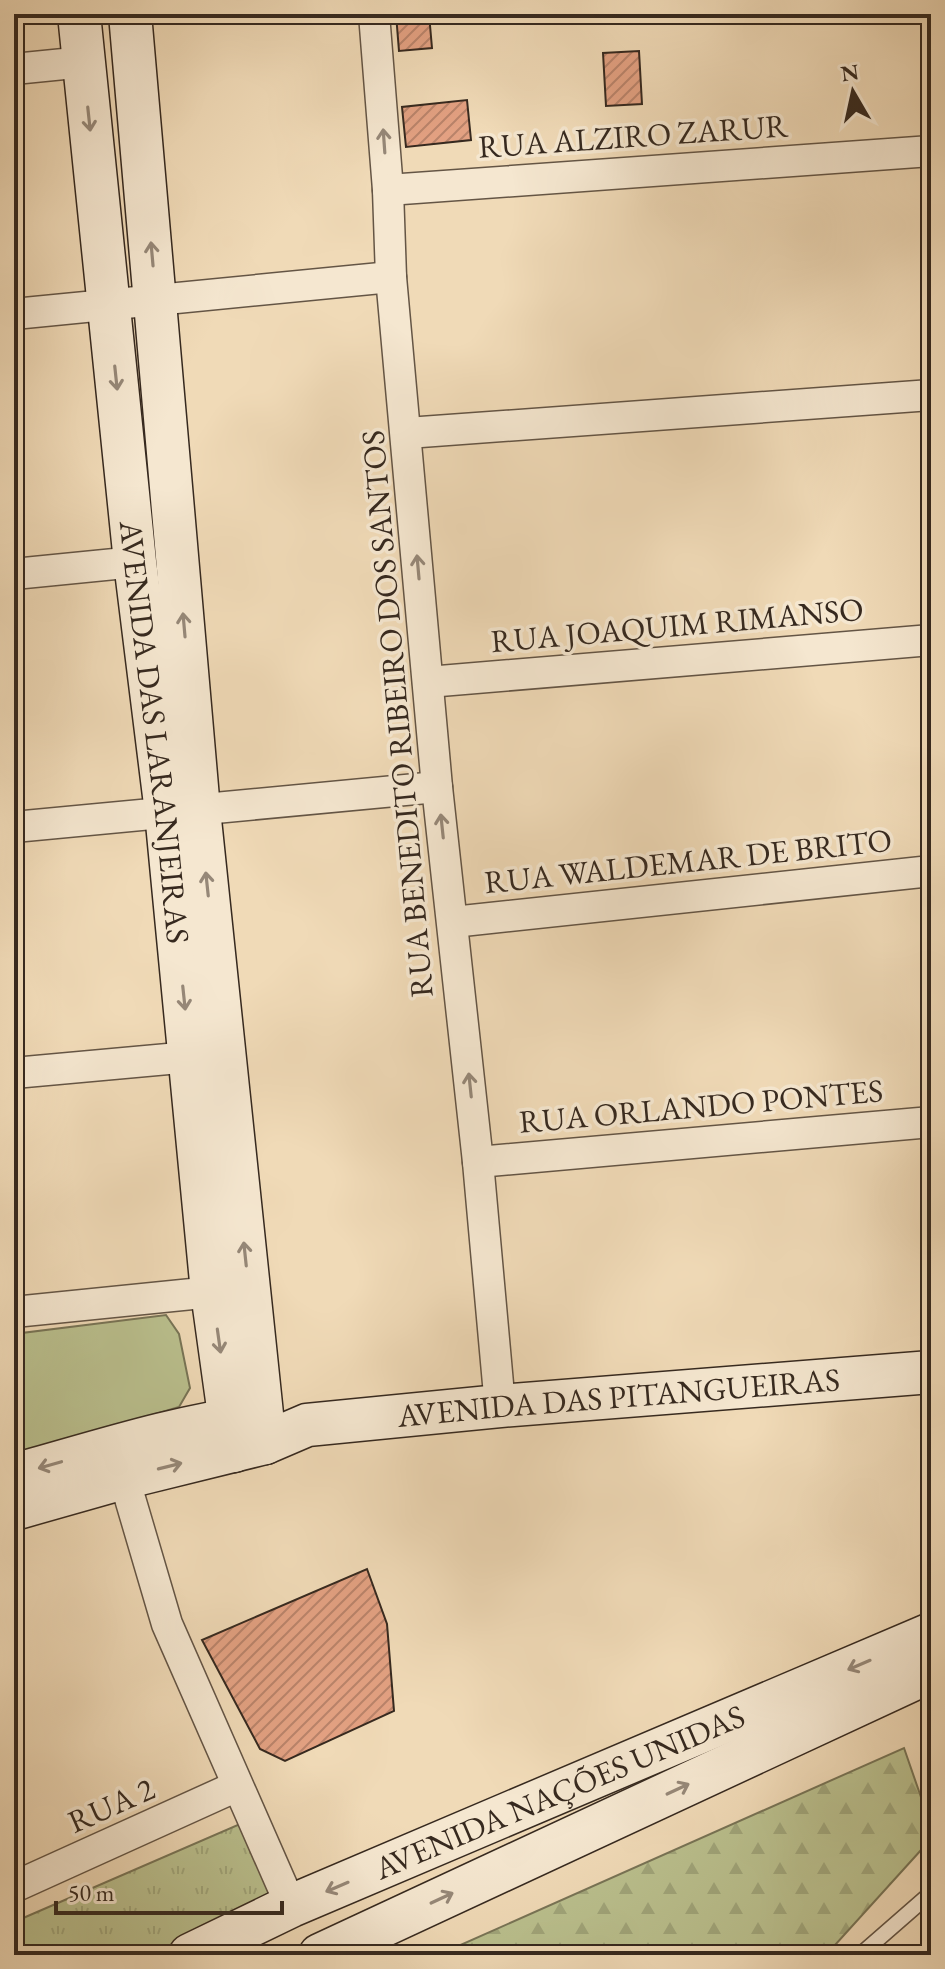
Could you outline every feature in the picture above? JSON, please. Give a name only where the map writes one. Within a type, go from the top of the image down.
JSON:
[{"type":"street","name":"AVENIDA DAS LARANJEIRAS","points":[[79,14],[135,562],[182,811],[247,1432]]},
{"type":"street","name":"AVENIDA DAS LARANJEIRAS","points":[[130,14],[156,301],[182,811],[190,1057],[212,1292],[247,1432]]},
{"type":"street","name":"RUA BENEDITO RIBEIRO DOS SANTOS","points":[[374,14],[388,190],[391,277],[437,787],[478,1162],[500,1406]]},
{"type":"street","points":[[14,69],[84,62]]},
{"type":"street","name":"RUA ALZIRO ZARUR","points":[[388,190],[931,151]]},
{"type":"street","points":[[14,314],[391,277]]},
{"type":"street","points":[[407,433],[931,395]]},
{"type":"street","points":[[14,574],[135,562]]},
{"type":"street","name":"RUA JOAQUIM RIMANSO","points":[[428,682],[931,640]]},
{"type":"street","points":[[14,827],[437,787]]},
{"type":"street","name":"RUA WALDEMAR DE BRITO","points":[[453,922],[931,871]]},
{"type":"street","points":[[14,1073],[190,1057]]},
{"type":"street","name":"RUA ORLANDO PONTES","points":[[478,1162],[931,1122]]},
{"type":"street","points":[[14,1312],[212,1292]]},
{"type":"street","name":"AVENIDA DAS PITANGUEIRAS","points":[[14,1475],[119,1462],[247,1432],[307,1425],[500,1406],[931,1372]]},
{"type":"street","points":[[119,1462],[167,1624],[291,1906]]},
{"type":"street","name":"AVENIDA DAS PITANGUEIRAS","points":[[14,1509],[119,1462]]},
{"type":"street","name":"AVENIDA NAÇÕES UNIDAS","points":[[190,1955],[291,1906],[931,1634]]},
{"type":"street","name":"AVENIDA NAÇÕES UNIDAS","points":[[326,1954],[931,1671]]},
{"type":"street","name":"RUA 2","points":[[14,1887],[237,1786]]},
{"type":"lane","points":[[860,1955],[931,1893]]},
{"type":"green space","points":[[166,1315],[179,1334],[190,1388],[179,1407],[14,1456],[14,1334]]},
{"type":"green space","points":[[904,1748],[931,1826],[931,1839],[826,1955],[438,1955]]},
{"type":"green space","points":[[240,1824],[281,1901],[169,1955],[14,1955],[14,1922]]},
{"type":"building","points":[[396,14],[429,14],[432,48],[399,51]]},
{"type":"building","points":[[639,51],[642,104],[606,106],[603,53]]},
{"type":"building","points":[[467,100],[471,140],[406,147],[402,107]]},
{"type":"building","points":[[367,1569],[387,1624],[394,1711],[285,1761],[260,1749],[202,1640]]}]
